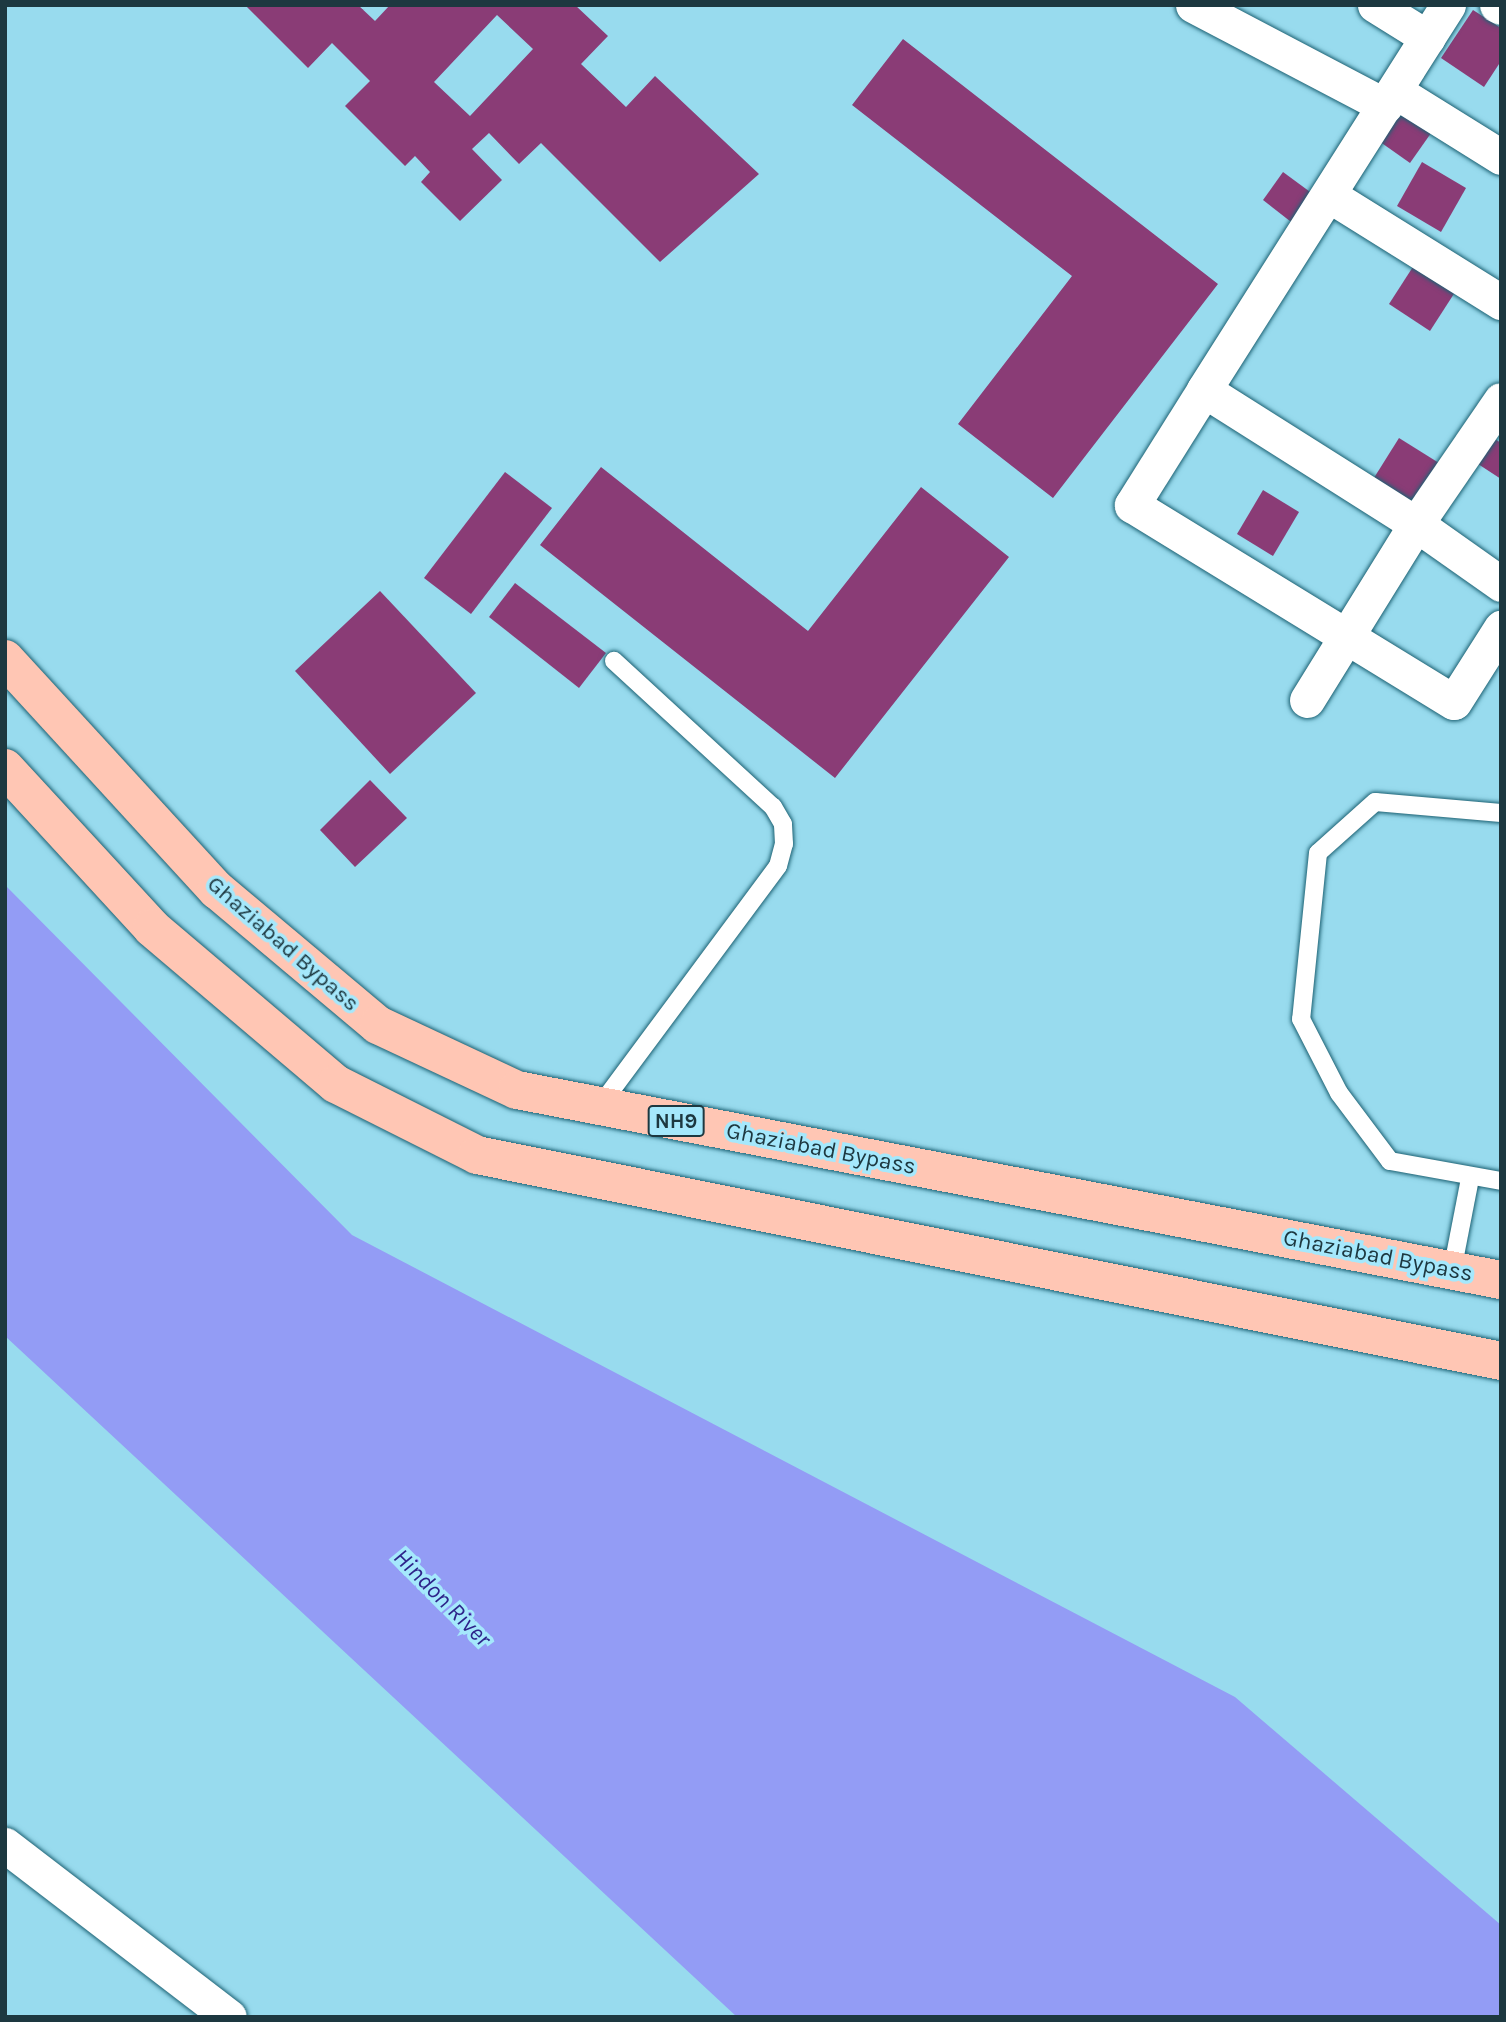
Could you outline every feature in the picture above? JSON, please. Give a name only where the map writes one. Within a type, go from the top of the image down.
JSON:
[{"type":"highway","name":"Ghaziabad Bypass","points":[[5,659],[217,890],[378,1025],[517,1090],[1501,1280]]},
{"type":"highway","points":[[5,768],[152,928],[336,1084],[477,1155],[1501,1361]]},
{"type":"street","points":[[1194,5],[1390,99],[1501,157]]},
{"type":"street","points":[[1375,5],[1428,38]]},
{"type":"street","points":[[1448,5],[1132,505],[1454,702],[1501,628]]},
{"type":"street","points":[[1329,195],[1501,302]]},
{"type":"street","points":[[1204,390],[1416,524],[1501,584]]},
{"type":"street","points":[[1307,700],[1416,524],[1496,417]]},
{"type":"street","points":[[5,1845],[229,2017]]},
{"type":"lane","points":[[599,1107],[778,866],[784,844],[783,824],[773,807],[614,661]]},
{"type":"lane","points":[[1501,813],[1375,802],[1318,853],[1301,1018],[1339,1093],[1390,1161],[1470,1178],[1501,1181]]},
{"type":"lane","points":[[1452,1270],[1470,1178]]},
{"type":"water","name":"Hindon River","points":[[5,885],[352,1235],[1235,1697],[1501,1925],[1501,2017],[737,2017],[5,1336]]},
{"type":"building","points":[[245,5],[358,5],[375,21],[390,5],[575,5],[608,36],[581,64],[626,107],[655,76],[759,174],[660,262],[541,143],[519,164],[489,133],[472,149],[502,180],[460,221],[421,182],[430,172],[415,156],[405,166],[345,106],[370,81],[332,43],[308,68]],"holes":[[[497,15],[533,49],[470,116],[434,82]]]},
{"type":"building","points":[[1473,10],[1501,28],[1501,61],[1484,87],[1441,58]]},
{"type":"building","points":[[903,39],[1218,284],[1053,498],[958,424],[1072,276],[852,105]]},
{"type":"building","points":[[1402,102],[1436,126],[1410,163],[1376,139]]},
{"type":"building","points":[[1422,162],[1466,188],[1441,232],[1397,206]]},
{"type":"building","points":[[1283,172],[1317,197],[1295,225],[1263,200]]},
{"type":"building","points":[[1418,259],[1459,286],[1430,331],[1389,304]]},
{"type":"building","points":[[1492,437],[1501,443],[1501,479],[1475,462]]},
{"type":"building","points":[[1399,438],[1447,468],[1420,511],[1372,481]]},
{"type":"building","points":[[601,467],[808,631],[921,487],[1009,557],[835,778],[540,545]]},
{"type":"building","points":[[505,472],[552,508],[471,614],[424,578]]},
{"type":"building","points":[[1263,490],[1299,512],[1273,556],[1237,534]]},
{"type":"building","points":[[515,583],[606,653],[579,688],[489,617]]},
{"type":"building","points":[[380,591],[476,693],[390,774],[295,671]]},
{"type":"building","points":[[370,780],[407,818],[355,867],[320,830]]}]
